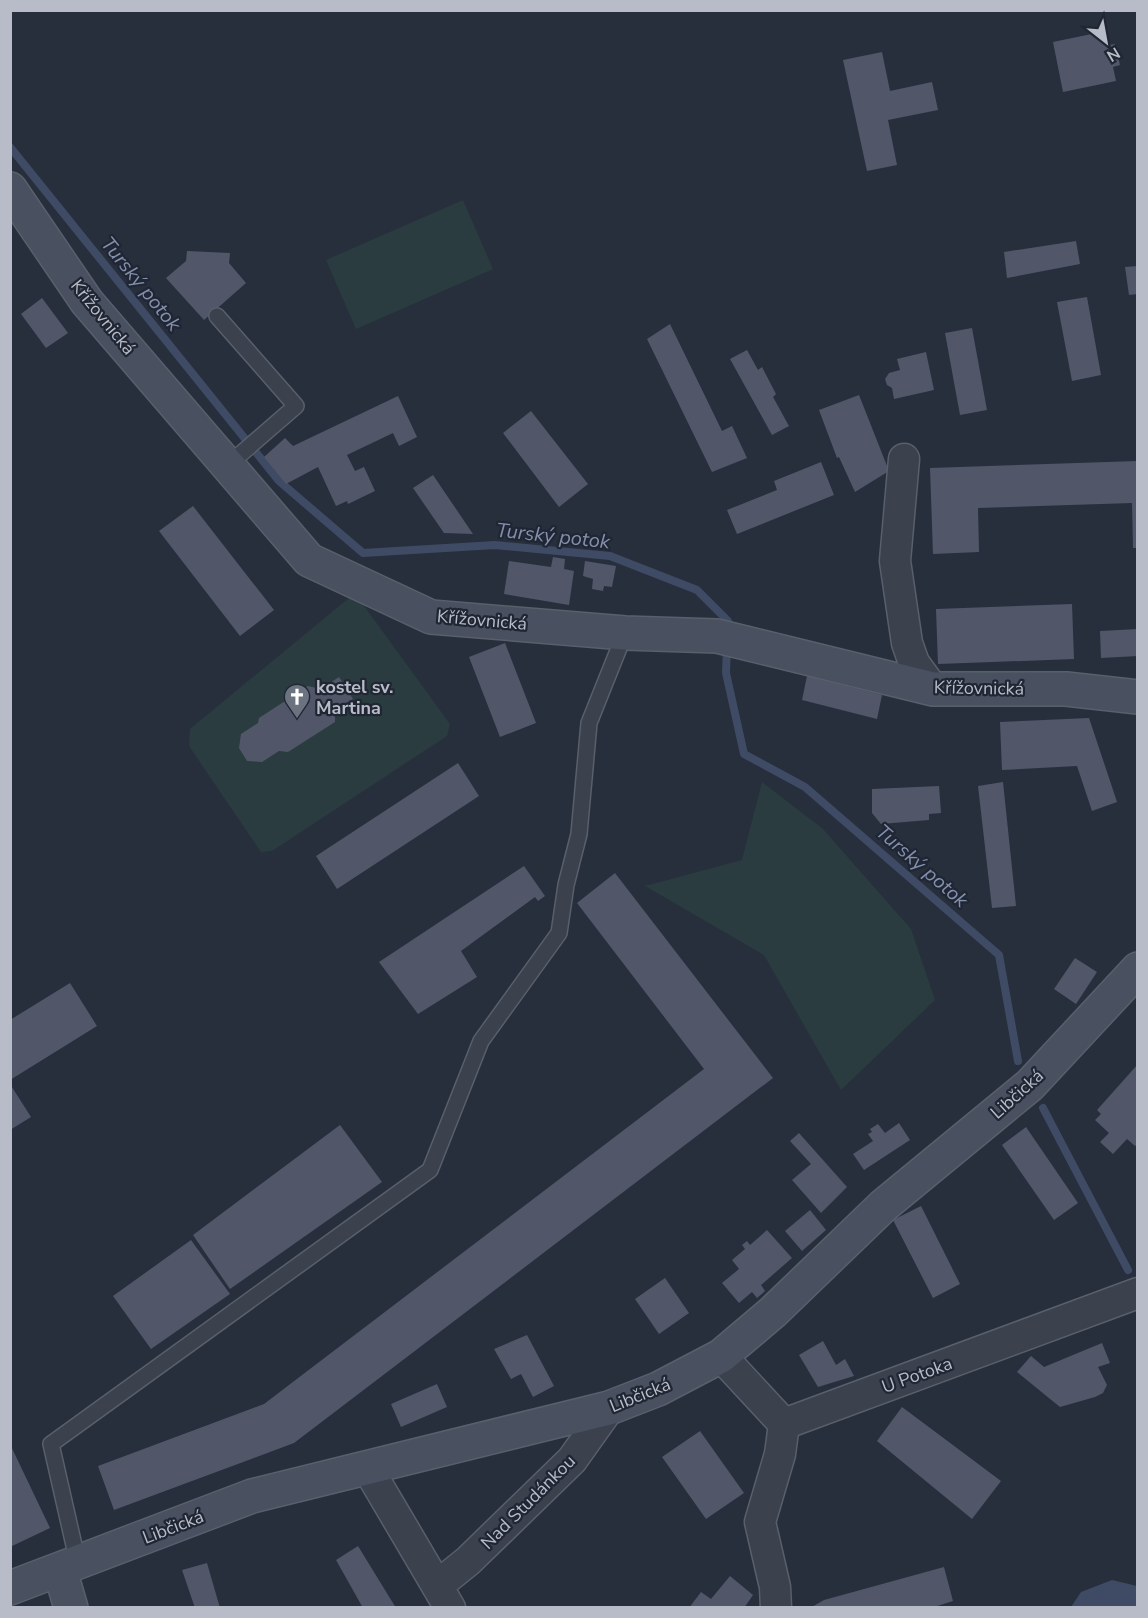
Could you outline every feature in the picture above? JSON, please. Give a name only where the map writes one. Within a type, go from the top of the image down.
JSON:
[{"type":"street","name":"Křížovnická","points":[[10,189],[87,302],[309,560],[431,616],[625,633],[732,639],[933,689],[1066,689],[1137,697]]},
{"type":"street","points":[[904,459],[895,561],[907,643],[914,663],[933,689]]},
{"type":"street","name":"Libčická","points":[[10,1588],[252,1496],[609,1408],[658,1389],[721,1356],[773,1312],[883,1206],[1029,1085],[1137,969]]},
{"type":"street","name":"U Potoka","points":[[784,1424],[1137,1293]]},
{"type":"street","points":[[721,1356],[784,1424],[780,1454],[760,1522],[776,1587],[776,1608]]},
{"type":"street","name":"Nad Studánkou","points":[[367,1467],[444,1597],[468,1561],[572,1460],[609,1408]]},
{"type":"street","points":[[69,1567],[71,1608]]},
{"type":"lane","points":[[217,316],[296,406],[228,465]]},
{"type":"lane","points":[[69,1567],[51,1444],[430,1170],[481,1041],[559,933],[566,885],[579,834],[589,723],[625,633]]},
{"type":"shaded area","points":[[463,200],[493,269],[356,329],[326,260]]},
{"type":"shaded area","points":[[349,598],[359,599],[450,724],[447,736],[272,851],[261,852],[189,746],[190,729]]},
{"type":"shaded area","points":[[762,782],[823,829],[911,929],[935,1000],[841,1090],[764,955],[645,886],[742,860]]},
{"type":"water","points":[[1112,1580],[1137,1586],[1137,1607],[1071,1607],[1081,1592]]},
{"type":"building","points":[[1106,31],[1108,45],[1115,44],[1120,65],[1113,67],[1116,81],[1063,92],[1053,42]]},
{"type":"building","points":[[882,52],[890,91],[932,82],[938,110],[888,120],[897,165],[867,171],[843,60]]},
{"type":"building","points":[[1076,241],[1080,264],[1007,278],[1004,252]]},
{"type":"building","points":[[187,251],[230,253],[229,263],[246,283],[204,320],[166,278],[186,261]]},
{"type":"building","points":[[1138,266],[1138,294],[1129,295],[1125,267]]},
{"type":"building","points":[[1087,297],[1101,375],[1072,381],[1057,302]]},
{"type":"building","points":[[42,298],[68,333],[46,348],[21,314]]},
{"type":"building","points":[[670,324],[722,431],[732,426],[747,458],[712,472],[647,339]]},
{"type":"building","points":[[972,328],[987,410],[960,415],[945,333]]},
{"type":"building","points":[[747,350],[758,370],[762,367],[776,394],[773,397],[789,426],[772,435],[730,359]]},
{"type":"building","points":[[926,352],[934,390],[894,399],[892,388],[887,385],[885,379],[889,373],[900,370],[897,359]]},
{"type":"building","points":[[859,395],[889,471],[855,492],[839,457],[837,458],[819,410]]},
{"type":"building","points":[[398,396],[417,437],[399,446],[393,433],[347,455],[355,471],[364,467],[375,491],[348,504],[347,501],[336,506],[318,467],[286,484],[264,457],[285,438],[293,446]]},
{"type":"building","points":[[531,411],[588,484],[559,507],[503,433]]},
{"type":"building","points":[[1138,461],[1138,548],[1133,548],[1132,503],[978,508],[979,552],[933,554],[930,468]]},
{"type":"building","points":[[821,462],[834,495],[737,534],[727,510],[777,490],[774,481]]},
{"type":"building","points":[[433,475],[473,534],[444,533],[413,488]]},
{"type":"building","points":[[193,506],[274,610],[240,636],[159,531]]},
{"type":"building","points":[[553,557],[565,559],[564,569],[574,571],[569,605],[504,594],[509,561],[551,567]]},
{"type":"building","points":[[585,561],[616,566],[612,587],[604,586],[603,591],[592,589],[593,579],[583,576]]},
{"type":"building","points":[[1072,604],[1074,659],[938,664],[936,609]]},
{"type":"building","points":[[1138,629],[1138,656],[1101,658],[1100,631]]},
{"type":"building","points":[[505,643],[536,723],[500,737],[469,657]]},
{"type":"building","points":[[807,676],[882,695],[877,719],[802,700]]},
{"type":"building","name":"kostel sv. Martina","points":[[339,677],[353,699],[335,710],[335,722],[288,752],[279,751],[262,762],[247,761],[239,748],[241,734],[258,723],[259,718],[308,686],[321,689]]},
{"type":"building","points":[[1089,718],[1117,802],[1092,811],[1077,766],[1002,770],[1000,722]]},
{"type":"building","points":[[458,763],[479,796],[337,889],[316,856]]},
{"type":"building","points":[[1003,782],[1016,906],[992,908],[978,786]]},
{"type":"building","points":[[939,786],[941,813],[929,814],[929,820],[881,824],[872,813],[872,789]]},
{"type":"building","points":[[524,866],[545,896],[538,901],[535,897],[461,951],[477,977],[418,1014],[379,962]]},
{"type":"building","points":[[615,873],[773,1078],[294,1443],[114,1510],[98,1466],[264,1404],[704,1069],[577,903]]},
{"type":"building","points":[[1075,958],[1097,972],[1076,1004],[1054,989]]},
{"type":"building","points":[[70,983],[97,1026],[10,1080],[10,1020]]},
{"type":"building","points":[[1138,1064],[1138,1143],[1135,1146],[1127,1139],[1113,1154],[1100,1142],[1109,1133],[1095,1120],[1101,1114],[1097,1110]]},
{"type":"building","points":[[10,1084],[31,1117],[10,1130]]},
{"type":"building","points":[[899,1123],[910,1140],[864,1170],[853,1154],[873,1141],[868,1134],[872,1132],[870,1129],[878,1124],[885,1133]]},
{"type":"building","points":[[340,1125],[382,1182],[230,1289],[193,1235]]},
{"type":"building","points":[[1026,1127],[1078,1203],[1054,1220],[1002,1145]]},
{"type":"building","points":[[799,1133],[847,1187],[821,1213],[792,1180],[811,1164],[790,1141]]},
{"type":"building","points":[[921,1206],[960,1284],[933,1298],[893,1220]]},
{"type":"building","points":[[810,1210],[826,1230],[802,1251],[785,1231]]},
{"type":"building","points":[[767,1230],[792,1258],[761,1285],[765,1291],[757,1298],[752,1292],[739,1303],[722,1283],[739,1269],[732,1260],[745,1249],[742,1245],[747,1241],[750,1245]]},
{"type":"building","points":[[191,1240],[230,1294],[151,1349],[113,1296]]},
{"type":"building","points":[[665,1278],[689,1313],[659,1334],[635,1299]]},
{"type":"building","points":[[527,1335],[554,1386],[533,1397],[521,1374],[511,1379],[494,1349]]},
{"type":"building","points":[[823,1341],[836,1365],[845,1359],[854,1376],[818,1387],[799,1355]]},
{"type":"building","points":[[1102,1343],[1110,1363],[1098,1367],[1107,1385],[1103,1393],[1095,1397],[1060,1407],[1017,1372],[1031,1356],[1044,1367]]},
{"type":"building","points":[[437,1384],[447,1407],[401,1427],[391,1404]]},
{"type":"building","points":[[902,1407],[1001,1481],[972,1519],[877,1441]]},
{"type":"building","points":[[700,1431],[744,1493],[706,1519],[662,1457]]},
{"type":"building","points":[[10,1444],[50,1528],[10,1547]]},
{"type":"building","points":[[358,1546],[396,1608],[363,1608],[336,1560]]},
{"type":"building","points":[[207,1563],[220,1608],[195,1608],[182,1570]]},
{"type":"building","points":[[944,1567],[953,1601],[931,1608],[810,1608],[824,1600]]},
{"type":"building","points":[[730,1576],[753,1595],[744,1608],[689,1608],[701,1592],[711,1599]]},
{"type":"waterway","name":"Turský potok","points":[[10,147],[279,481],[363,553],[495,545],[610,556],[697,590],[728,621],[728,633]]},
{"type":"waterway","name":"Turský potok","points":[[727,646],[726,673],[744,754],[805,787],[999,955],[1018,1061]]},
{"type":"waterway","name":"Turský potok","points":[[1043,1108],[1128,1270]]},
{"type":"place","name":"kostel sv. Martina","points":[[297,720]]}]
